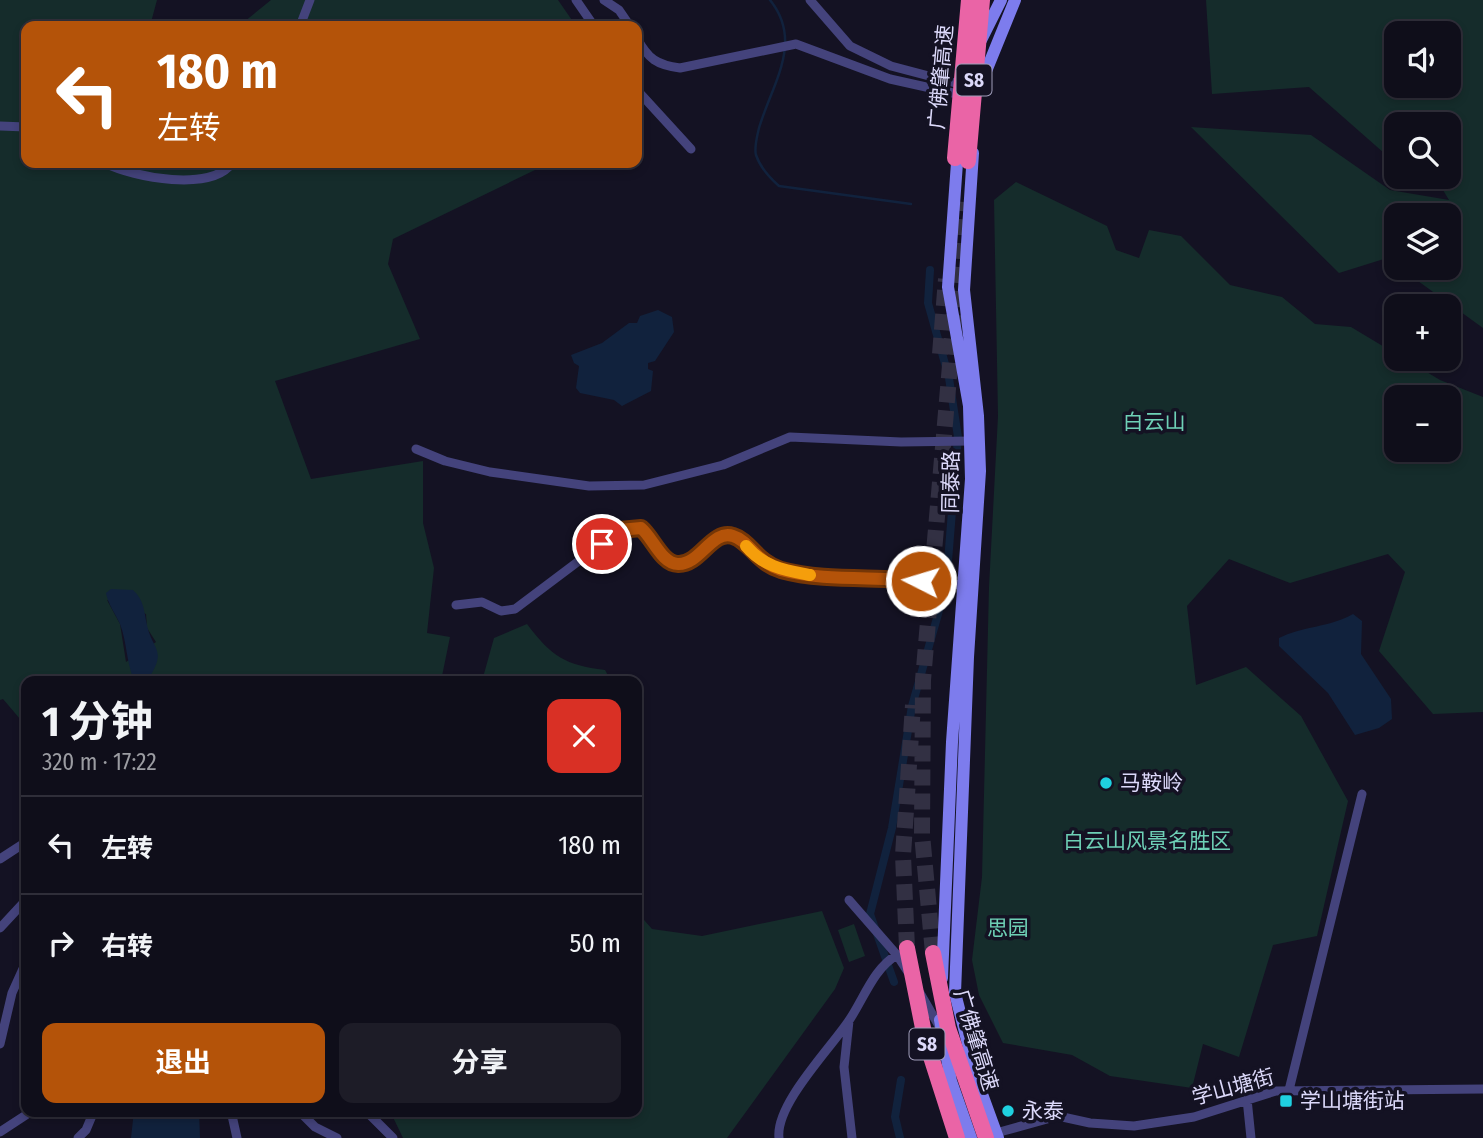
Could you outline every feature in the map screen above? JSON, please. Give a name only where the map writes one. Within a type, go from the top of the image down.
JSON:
[{"type":"highway","name":"广佛肇高速","points":[[969,0],[962,159],[982,0]]},
{"type":"highway","name":"S8","points":[[902,952],[925,1038],[957,1138]]},
{"type":"highway","name":"广佛肇高速","points":[[933,953],[948,1027],[993,1136]]},
{"type":"main road","name":"同泰路","points":[[971,1138],[953,1088],[941,1029],[952,742],[971,441],[969,406],[951,314],[948,277],[963,90],[970,62],[1000,0]]},
{"type":"main road","name":"同泰路","points":[[993,1136],[965,1026],[956,1002],[955,980],[967,678],[980,471],[979,425],[965,301],[965,259],[979,88],[1015,0]]},
{"type":"main road","points":[[941,1029],[955,1022],[965,1026]]},
{"type":"street","points":[[302,21],[310,0]]},
{"type":"street","points":[[576,0],[591,21]]},
{"type":"street","points":[[604,0],[619,10],[627,21]]},
{"type":"street","points":[[810,0],[850,46],[891,66],[963,90]]},
{"type":"street","points":[[642,46],[651,61],[680,68],[796,44],[890,79],[963,90]]},
{"type":"street","points":[[642,95],[691,149]]},
{"type":"street","points":[[0,126],[21,127]]},
{"type":"street","points":[[121,168],[143,175],[199,181],[219,177],[227,168]]},
{"type":"street","points":[[416,449],[490,472],[589,486],[644,485],[723,465],[790,437],[901,442],[971,441]]},
{"type":"street","points":[[456,604],[482,602],[501,611],[515,609],[620,530],[630,527],[641,528],[667,561],[674,564],[695,559],[719,537],[732,535],[744,542],[757,559],[779,569],[815,576],[964,585]]},
{"type":"street","points":[[1289,1090],[1362,794]]},
{"type":"street","points":[[0,859],[21,845]]},
{"type":"street","points":[[849,900],[885,941],[902,952],[941,1029]]},
{"type":"street","points":[[0,928],[21,905]]},
{"type":"street","points":[[779,1138],[778,1133],[796,1092],[849,1021],[883,965],[902,952]]},
{"type":"street","points":[[0,1044],[12,993],[21,973]]},
{"type":"street","points":[[849,1021],[844,1067],[852,1138]]},
{"type":"street","name":"学山塘街","points":[[993,1136],[1058,1116],[1090,1123],[1134,1126],[1194,1117],[1276,1091],[1483,1088]]},
{"type":"street","points":[[1247,1099],[1251,1138]]},
{"type":"street","points":[[0,1132],[23,1117]]},
{"type":"street","points":[[78,1138],[86,1130],[91,1117]]},
{"type":"street","points":[[232,1117],[237,1138]]},
{"type":"street","points":[[305,1117],[315,1127],[337,1138]]},
{"type":"street","points":[[372,1117],[393,1138]]},
{"type":"green space","points":[[0,0],[157,0],[151,21],[21,21],[21,168],[538,168],[393,239],[388,264],[420,339],[275,381],[311,479],[423,461],[423,523],[434,568],[427,633],[450,637],[442,676],[21,676],[21,720],[3,699],[0,700]],"holes":[[[107,600],[146,614],[147,628],[156,642],[126,662],[120,624]]]},
{"type":"green space","points":[[271,0],[558,0],[573,21],[245,21]]},
{"type":"green space","points":[[1206,0],[1483,0],[1483,328],[1461,312],[1461,294],[1436,294],[1417,280],[1461,280],[1461,203],[1384,203],[1384,259],[1339,273],[1191,127],[1311,135],[1384,186],[1384,189],[1449,200],[1442,189],[1461,189],[1461,112],[1384,112],[1384,153],[1309,87],[1212,94]]},
{"type":"green space","name":"白云山","points":[[1016,182],[1107,226],[1116,250],[1139,258],[1149,230],[1181,236],[1230,285],[1282,297],[1315,324],[1351,327],[1384,347],[1384,371],[1425,371],[1453,385],[1384,385],[1384,462],[1461,462],[1461,388],[1483,397],[1483,712],[1433,714],[1379,651],[1405,572],[1388,554],[1290,583],[1229,559],[1187,606],[1196,685],[1246,667],[1301,716],[1348,801],[1317,936],[1273,945],[1239,1057],[1203,1044],[1192,1088],[1110,1076],[1072,1055],[1003,1043],[979,995],[972,960],[982,877],[989,587],[998,416],[994,200]]},
{"type":"green space","points":[[527,624],[552,652],[569,662],[605,670],[608,676],[483,676],[494,638]]},
{"type":"green space","points":[[822,911],[844,968],[835,989],[727,1138],[403,1138],[393,1117],[642,1117],[642,918],[652,929],[702,936]]},
{"type":"green space","points":[[854,924],[865,956],[849,962],[838,930]]},
{"type":"water","points":[[658,310],[672,317],[674,332],[655,361],[648,363],[648,369],[653,371],[651,391],[622,406],[614,400],[580,393],[576,388],[579,366],[574,363],[571,355],[602,343],[629,323],[637,323],[640,316]]},
{"type":"water","points":[[111,589],[133,590],[137,594],[158,656],[150,676],[133,676],[120,624],[106,593]]},
{"type":"water","points":[[1353,614],[1362,621],[1361,654],[1391,699],[1392,719],[1379,728],[1355,735],[1328,693],[1279,646],[1279,638],[1336,622]]},
{"type":"water","points":[[133,1117],[199,1117],[200,1138],[131,1138]]},
{"type":"waterway","points":[[770,0],[780,16],[785,47],[757,138],[756,155],[763,168],[779,186],[911,204]]},
{"type":"waterway","points":[[894,982],[870,914],[892,828],[912,706],[946,586],[958,437],[949,378],[928,303],[930,270]]},
{"type":"waterway","points":[[900,1138],[895,1117],[901,1080]]},
{"type":"tunnel","points":[[933,953],[922,834],[923,680],[964,202]]},
{"type":"tunnel","points":[[940,354],[946,279]]},
{"type":"tunnel","points":[[907,948],[903,855],[913,705]]},
{"type":"slow traffic","points":[[746,546],[757,559],[779,569],[810,575]]},
{"type":"place","name":"马鞍岭","points":[[1106,783]]},
{"type":"place","name":"学山塘街站","points":[[1286,1101]]},
{"type":"place","name":"永泰","points":[[1008,1111]]},
{"type":"route","points":[[602,544],[620,530],[641,528],[667,561],[682,565],[695,559],[719,537],[732,535],[744,542],[757,559],[779,569],[815,576],[921,581]]},
{"type":"park label","name":"白云山风景名胜区","points":[[1147,841]]},
{"type":"park label","name":"思园","points":[[1008,928]]}]
